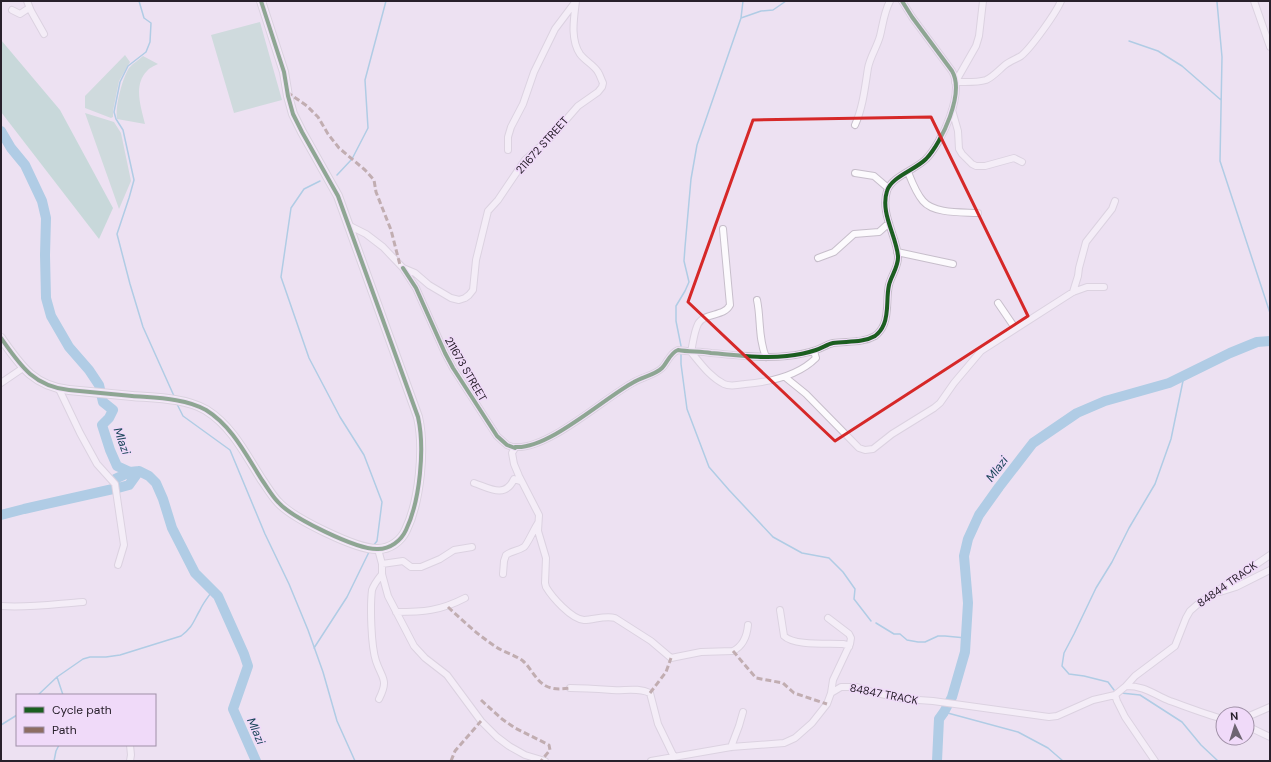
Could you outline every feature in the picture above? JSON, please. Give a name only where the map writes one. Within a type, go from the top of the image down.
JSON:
[{"type":"street","points":[[27,1],[29,8],[44,34]]},
{"type":"street","points":[[1,338],[23,368],[33,378],[59,389],[158,398],[193,404],[207,411],[226,426],[278,502],[289,512],[314,526],[352,544],[378,550],[386,548],[402,537],[411,518],[420,469],[421,431],[416,412],[338,196],[299,126],[294,114],[287,92],[284,72],[261,1]]},
{"type":"street","points":[[508,150],[508,137],[511,127],[523,104],[534,72],[555,29],[576,1]]},
{"type":"street","name":"211672 STREET","points":[[402,266],[415,273],[429,285],[451,298],[459,300],[469,295],[473,290],[476,260],[488,211],[498,200],[526,160],[550,138],[578,106],[598,92],[602,87],[603,83],[598,72],[580,54],[574,44],[576,1]]},
{"type":"street","points":[[855,125],[860,112],[867,82],[868,68],[880,37],[886,10],[890,1]]},
{"type":"street","points":[[748,625],[748,632],[738,649],[733,651],[701,652],[672,658],[651,641],[618,620],[609,617],[583,620],[578,618],[565,608],[548,591],[545,583],[546,558],[538,531],[539,515],[520,481],[512,453],[515,447],[530,446],[563,429],[589,413],[631,383],[662,368],[675,351],[678,350],[691,352],[787,356],[814,350],[833,343],[869,339],[879,332],[884,325],[889,286],[898,262],[885,201],[888,188],[902,175],[925,160],[932,152],[946,127],[952,110],[956,90],[956,77],[902,1]]},
{"type":"street","points":[[955,82],[976,46],[979,36],[983,1]]},
{"type":"street","points":[[955,82],[986,80],[1005,65],[1020,57],[1046,24],[1061,1]]},
{"type":"street","points":[[1254,1],[1270,47]]},
{"type":"street","points":[[12,10],[17,14],[20,14],[29,8]]},
{"type":"street","points":[[952,110],[958,131],[959,149],[972,164],[976,166],[985,166],[1014,158],[1022,162]]},
{"type":"street","points":[[855,172],[874,176],[888,188]]},
{"type":"street","points":[[908,172],[922,200],[926,204],[951,212],[978,212]]},
{"type":"street","points":[[1073,292],[1086,242],[1112,209],[1115,201]]},
{"type":"street","points":[[818,258],[834,252],[854,234],[879,232],[889,223]]},
{"type":"street","points":[[350,226],[366,234],[383,247],[402,266]]},
{"type":"street","points":[[691,352],[697,327],[701,321],[726,310],[730,305],[723,229]]},
{"type":"street","points":[[897,252],[952,264]]},
{"type":"street","name":"211673 STREET","points":[[402,266],[419,294],[453,368],[491,428],[507,445],[515,448]]},
{"type":"street","points":[[785,377],[806,394],[859,448],[869,450],[938,406],[954,382],[981,350],[1073,292],[1088,287],[1104,287]]},
{"type":"street","points":[[757,300],[763,350],[766,356]]},
{"type":"street","points":[[998,303],[1015,328]]},
{"type":"street","points":[[691,352],[711,375],[728,385],[761,382],[785,377],[815,360],[817,356],[814,350]]},
{"type":"street","points":[[1,383],[23,368]]},
{"type":"street","points":[[59,389],[80,433],[98,464],[115,484],[124,545],[118,565]]},
{"type":"street","points":[[474,483],[502,491],[507,489],[514,479],[520,481]]},
{"type":"street","points":[[503,574],[506,555],[523,548],[538,523]]},
{"type":"street","points":[[382,564],[402,561],[411,567],[421,567],[440,559],[454,550],[472,547]]},
{"type":"street","points":[[378,550],[388,596],[414,646],[425,658],[452,681],[465,700],[488,728],[509,746],[525,755],[545,761]]},
{"type":"street","name":"84844 TRACK","points":[[1115,695],[1135,676],[1175,646],[1190,611],[1270,555]]},
{"type":"street","points":[[1212,595],[1236,587],[1270,570]]},
{"type":"street","points":[[379,698],[384,686],[384,681],[376,661],[373,644],[372,590],[374,584],[382,574]]},
{"type":"street","points":[[396,612],[428,611],[448,607],[465,598]]},
{"type":"street","points":[[1,606],[30,607],[83,602]]},
{"type":"street","points":[[780,610],[784,636],[787,638],[800,642],[847,645],[848,647]]},
{"type":"street","points":[[651,761],[731,747],[784,743],[795,738],[812,723],[824,708],[831,693],[833,680],[851,641],[851,636],[828,618]]},
{"type":"street","name":"84847 TRACK","points":[[831,693],[841,686],[847,686],[904,699],[1048,717],[1056,716],[1093,700],[1115,695]]},
{"type":"street","points":[[1126,686],[1140,686],[1170,701],[1215,715]]},
{"type":"street","points":[[570,688],[613,690],[639,689],[650,693],[658,724],[674,757]]},
{"type":"street","points":[[1115,695],[1125,717],[1155,761]]},
{"type":"street","points":[[1255,714],[1270,707]]},
{"type":"street","points":[[731,747],[743,712]]},
{"type":"street","points":[[1255,730],[1270,738]]},
{"type":"street","points":[[130,746],[130,761]]},
{"type":"highlighted area","points":[[931,117],[1028,316],[835,441],[688,302],[753,120]]},
{"type":"green space","points":[[260,22],[282,100],[234,113],[211,35]]},
{"type":"green space","points":[[1,40],[60,110],[113,208],[99,239],[1,112]]},
{"type":"green space","points":[[125,55],[130,62],[119,81],[113,117],[111,118],[85,108],[85,96]]},
{"type":"green space","points":[[143,56],[158,64],[148,70],[140,83],[139,96],[145,124],[117,119],[118,100],[126,73],[131,66]]},
{"type":"green space","points":[[85,113],[114,122],[121,133],[131,181],[119,209]]},
{"type":"waterway","points":[[139,1],[144,18],[151,23],[150,42],[146,52],[128,66],[120,82],[114,112],[116,119],[123,130],[134,180],[117,234],[143,327],[174,396]]},
{"type":"waterway","points":[[337,175],[352,159],[368,128],[365,80],[386,1]]},
{"type":"waterway","points":[[681,346],[676,321],[676,306],[689,282],[684,261],[691,179],[697,145],[741,18],[743,1]]},
{"type":"waterway","points":[[741,18],[761,11],[773,10],[786,1]]},
{"type":"waterway","points":[[1217,2],[1222,57],[1220,161],[1270,313]]},
{"type":"waterway","points":[[1129,41],[1158,51],[1182,66],[1221,100]]},
{"type":"waterway","name":"Mlazi","points":[[1,131],[11,148],[25,165],[42,201],[46,218],[46,298],[51,316],[69,347],[89,370],[99,385],[103,402],[113,410],[109,418],[102,425],[117,466],[130,472],[139,471],[149,476],[156,483],[163,499],[172,528],[195,573],[218,596],[244,654],[248,666],[233,709],[256,761]]},
{"type":"waterway","points":[[320,181],[304,189],[291,208],[281,277],[309,358],[340,417],[364,455],[382,502],[377,541],[373,546]]},
{"type":"waterway","name":"Mlazi","points":[[937,761],[939,719],[952,697],[965,652],[968,603],[964,556],[968,539],[979,515],[1033,443],[1077,413],[1105,401],[1169,383],[1230,353],[1257,342],[1270,341]]},
{"type":"waterway","points":[[681,352],[681,364],[687,409],[709,467],[773,537],[802,553],[829,558],[843,572],[855,589],[854,599],[871,621]]},
{"type":"waterway","points":[[1114,690],[1108,682],[1069,674],[1062,666],[1064,653],[1096,588],[1155,484],[1171,439],[1184,376]]},
{"type":"waterway","points":[[177,404],[183,416],[230,450],[265,534],[289,584],[308,630],[323,672],[337,721],[355,761]]},
{"type":"waterway","points":[[118,488],[129,485],[139,471]]},
{"type":"waterway","points":[[115,479],[130,472]]},
{"type":"waterway","points":[[1,515],[113,489]]},
{"type":"waterway","points":[[314,648],[347,597],[369,552]]},
{"type":"waterway","points":[[39,694],[57,677],[83,659],[90,657],[120,655],[181,636],[190,627],[213,590]]},
{"type":"waterway","points":[[876,623],[894,634],[900,634],[907,640],[918,642],[925,642],[938,636],[966,638]]},
{"type":"waterway","points":[[57,677],[63,694]]},
{"type":"waterway","points":[[1121,693],[1140,695],[1182,722],[1201,745],[1218,761]]},
{"type":"waterway","points":[[944,712],[1018,732],[1048,748],[1063,761]]},
{"type":"waterway","points":[[1,725],[16,716]]},
{"type":"waterway","points":[[54,761],[58,746]]},
{"type":"marked path","points":[[287,92],[307,106],[318,117],[328,134],[339,148],[365,170],[374,180],[376,192],[391,230],[400,265]]},
{"type":"marked path","points":[[448,607],[489,642],[499,649],[523,661],[542,684],[555,689],[570,688]]},
{"type":"marked path","points":[[733,651],[756,678],[783,683],[794,693],[827,704]]},
{"type":"marked path","points":[[650,693],[666,672],[671,658]]},
{"type":"marked path","points":[[481,700],[502,719],[515,728],[549,745],[550,750],[541,761]]},
{"type":"marked path","points":[[451,761],[455,751],[481,721]]},
{"type":"cycle path","points":[[1,338],[21,365],[29,373],[46,384],[57,388],[170,399],[189,403],[206,410],[223,424],[231,433],[278,502],[285,509],[325,532],[355,544],[378,549],[387,548],[395,544],[401,538],[411,518],[418,490],[421,459],[418,417],[338,196],[293,114],[284,72],[261,1]]},
{"type":"cycle path","points":[[403,268],[416,288],[453,368],[497,436],[507,445],[515,448],[528,446],[543,440],[576,422],[637,380],[659,370],[664,366],[673,353],[678,350],[778,357],[802,354],[833,343],[860,341],[875,336],[878,334],[886,319],[889,285],[898,260],[897,248],[885,207],[887,191],[893,182],[926,159],[939,141],[950,117],[956,92],[955,80],[952,71],[902,1]]}]
